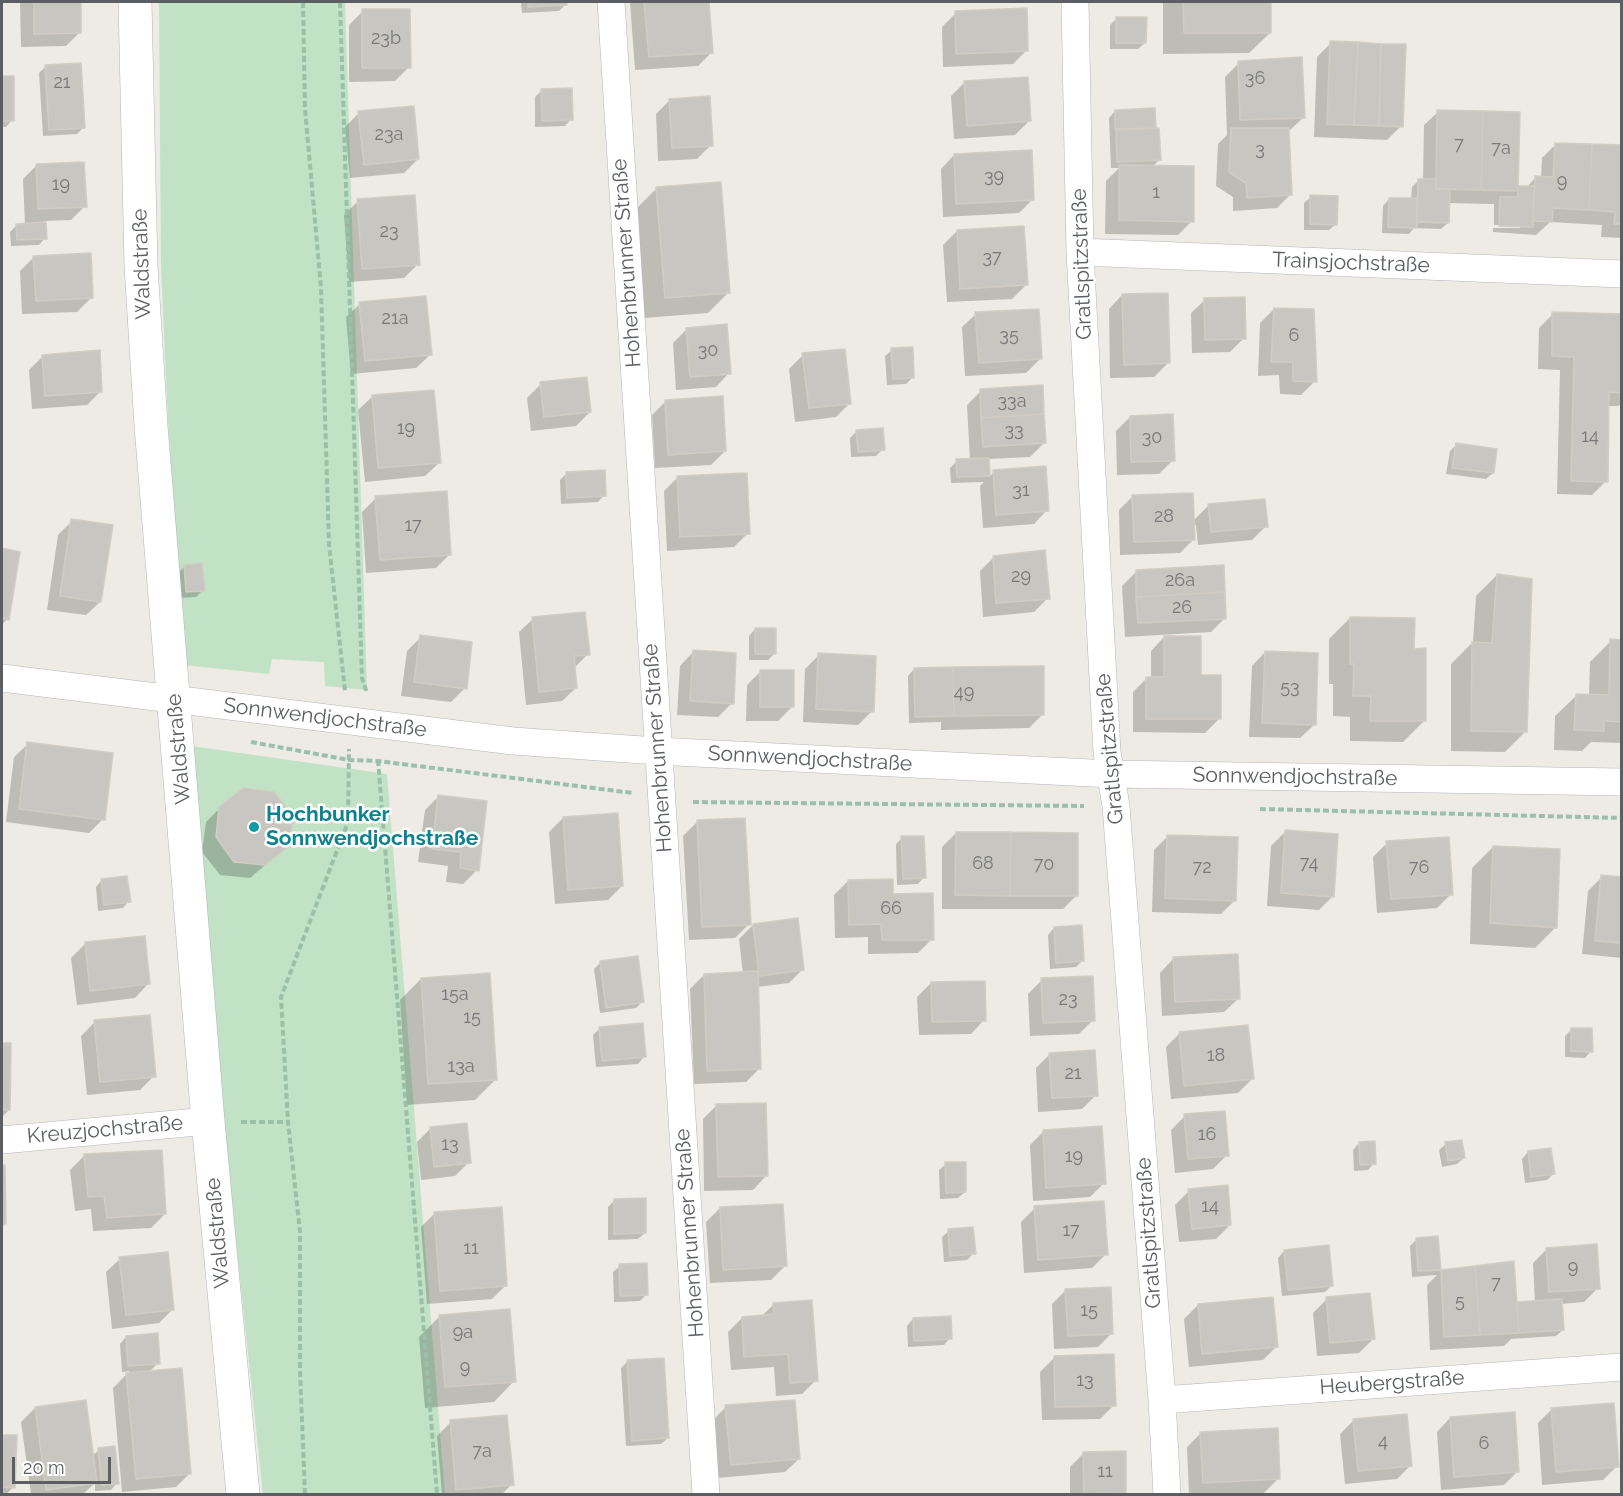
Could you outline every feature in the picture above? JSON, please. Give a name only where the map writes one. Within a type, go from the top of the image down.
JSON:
[{"type":"street","name":"Waldstraße","points":[[135,2],[142,278],[151,426],[208,1121],[243,1494]]},
{"type":"street","name":"Hohenbrunner Straße","points":[[611,2],[706,1494]]},
{"type":"street","name":"Gratlspitzstraße","points":[[1074,2],[1080,252],[1107,752],[1116,806],[1162,1400],[1167,1494]]},
{"type":"street","name":"Trainsjochstraße","points":[[1080,252],[1622,274]]},
{"type":"street","name":"Sonnwendjochstraße","points":[[2,678],[513,741],[657,751],[1110,774],[1622,782]]},
{"type":"street","name":"Kreuzjochstraße","points":[[2,1140],[208,1121]]},
{"type":"street","name":"Heubergstraße","points":[[1162,1400],[1622,1367]]},
{"type":"path","points":[[208,1121],[288,1122]]},
{"type":"green space","points":[[159,2],[345,2],[367,690],[325,686],[324,662],[272,659],[269,674],[184,665],[168,422],[161,266]]},
{"type":"green space","points":[[191,746],[387,774],[445,1494],[263,1494],[225,1137]]},
{"type":"building","points":[[34,2],[81,2],[81,33],[34,34]]},
{"type":"building","points":[[528,2],[567,2],[567,5],[528,7]]},
{"type":"building","points":[[644,2],[709,2],[713,53],[649,57]]},
{"type":"building","points":[[1183,2],[1271,2],[1271,33],[1184,33]]},
{"type":"building","points":[[1027,8],[1028,51],[956,54],[955,11]]},
{"type":"building","points":[[362,9],[410,9],[411,68],[362,68]]},
{"type":"building","points":[[1116,17],[1147,17],[1146,43],[1116,43]]},
{"type":"building","points":[[1330,41],[1358,42],[1354,125],[1327,124]]},
{"type":"building","points":[[1358,42],[1381,44],[1379,126],[1354,125]]},
{"type":"building","points":[[1381,44],[1406,44],[1403,127],[1379,126]]},
{"type":"building","points":[[1302,57],[1305,118],[1240,120],[1238,61]]},
{"type":"building","points":[[81,63],[85,128],[49,130],[45,65]]},
{"type":"building","points":[[2,76],[14,76],[14,121],[2,121]]},
{"type":"building","points":[[1028,77],[1031,121],[967,126],[964,81]]},
{"type":"building","points":[[572,88],[573,120],[542,121],[541,89]]},
{"type":"building","points":[[710,96],[713,146],[672,148],[669,99]]},
{"type":"building","points":[[414,106],[419,159],[364,165],[358,111]]},
{"type":"building","points":[[1155,108],[1156,128],[1115,129],[1115,110]]},
{"type":"building","points":[[1437,110],[1483,111],[1481,190],[1436,189]]},
{"type":"building","points":[[1483,111],[1520,112],[1518,191],[1481,190]]},
{"type":"building","points":[[1159,128],[1161,160],[1117,162],[1116,130]]},
{"type":"building","points":[[1231,128],[1289,128],[1292,195],[1247,198],[1246,183],[1229,172]]},
{"type":"building","points":[[1555,143],[1592,144],[1589,210],[1553,208],[1552,222],[1533,221],[1535,176],[1553,177]]},
{"type":"building","points":[[1592,144],[1622,145],[1622,224],[1614,224],[1615,212],[1589,210]]},
{"type":"building","points":[[1032,150],[1034,200],[956,204],[954,154]]},
{"type":"building","points":[[84,162],[87,207],[38,209],[36,164]]},
{"type":"building","points":[[1119,165],[1194,166],[1194,222],[1119,220]]},
{"type":"building","points":[[1418,179],[1436,179],[1436,189],[1450,189],[1449,223],[1417,222]]},
{"type":"building","points":[[721,182],[730,293],[665,298],[656,187]]},
{"type":"building","points":[[1518,186],[1534,186],[1533,227],[1499,226],[1500,197],[1518,197]]},
{"type":"building","points":[[415,195],[420,265],[362,269],[357,199]]},
{"type":"building","points":[[1310,195],[1338,196],[1337,225],[1310,224]]},
{"type":"building","points":[[1389,198],[1417,198],[1417,228],[1388,227]]},
{"type":"building","points":[[46,222],[47,239],[17,240],[16,224]]},
{"type":"building","points":[[1024,226],[1028,285],[960,289],[957,230]]},
{"type":"building","points":[[91,253],[93,298],[36,301],[33,256]]},
{"type":"building","points":[[1168,293],[1170,363],[1124,365],[1122,294]]},
{"type":"building","points":[[426,296],[432,355],[365,361],[359,302]]},
{"type":"building","points":[[1245,297],[1246,339],[1205,340],[1204,298]]},
{"type":"building","points":[[1274,308],[1314,309],[1317,382],[1293,381],[1293,362],[1271,362]]},
{"type":"building","points":[[1039,309],[1042,359],[979,363],[975,312]]},
{"type":"building","points":[[1552,312],[1622,314],[1622,393],[1609,392],[1608,482],[1571,481],[1574,357],[1552,356]]},
{"type":"building","points":[[727,324],[731,374],[690,377],[686,328]]},
{"type":"building","points":[[913,347],[914,378],[893,379],[891,348]]},
{"type":"building","points":[[845,349],[851,404],[809,408],[802,353]]},
{"type":"building","points":[[100,350],[102,392],[45,396],[42,355]]},
{"type":"building","points":[[587,377],[591,412],[544,417],[540,382]]},
{"type":"building","points":[[1043,385],[1044,414],[981,418],[980,389]]},
{"type":"building","points":[[434,390],[441,463],[378,468],[372,395]]},
{"type":"building","points":[[723,396],[726,451],[668,455],[665,400]]},
{"type":"building","points":[[1044,414],[1046,443],[983,447],[981,418]]},
{"type":"building","points":[[1173,414],[1175,461],[1131,462],[1130,416]]},
{"type":"building","points":[[883,428],[885,450],[858,452],[856,430]]},
{"type":"building","points":[[1456,443],[1497,449],[1494,473],[1452,468]]},
{"type":"building","points":[[989,458],[990,476],[957,477],[956,459]]},
{"type":"building","points":[[1046,466],[1049,511],[996,515],[993,470]]},
{"type":"building","points":[[605,470],[606,496],[567,498],[566,472]]},
{"type":"building","points":[[747,473],[750,534],[680,537],[677,476]]},
{"type":"building","points":[[447,491],[451,555],[380,560],[375,496]]},
{"type":"building","points":[[1193,493],[1195,540],[1134,542],[1132,495]]},
{"type":"building","points":[[1265,499],[1268,527],[1211,532],[1208,504]]},
{"type":"building","points":[[71,519],[113,525],[101,602],[60,596]]},
{"type":"building","points":[[2,548],[20,552],[9,620],[2,618]]},
{"type":"building","points":[[1045,550],[1050,599],[996,603],[993,556]]},
{"type":"building","points":[[202,563],[205,591],[186,592],[184,565]]},
{"type":"building","points":[[1224,565],[1225,592],[1136,597],[1136,570]]},
{"type":"building","points":[[1497,574],[1532,579],[1527,732],[1471,731],[1472,642],[1492,643]]},
{"type":"building","points":[[1225,592],[1226,619],[1138,623],[1136,597]]},
{"type":"building","points":[[585,612],[590,655],[574,656],[577,688],[539,692],[532,617]]},
{"type":"building","points":[[1350,617],[1415,618],[1414,649],[1426,648],[1426,721],[1370,721],[1371,696],[1353,696],[1354,664],[1350,664]]},
{"type":"building","points":[[755,628],[776,628],[776,654],[755,654]]},
{"type":"building","points":[[420,635],[472,642],[467,689],[414,682]]},
{"type":"building","points":[[1164,636],[1201,636],[1201,675],[1221,675],[1221,719],[1146,719],[1146,677],[1164,677]]},
{"type":"building","points":[[1610,639],[1622,640],[1622,722],[1604,721],[1604,731],[1574,730],[1576,694],[1609,695]]},
{"type":"building","points":[[693,650],[736,653],[734,704],[690,701]]},
{"type":"building","points":[[1265,651],[1318,653],[1316,725],[1262,723]]},
{"type":"building","points":[[818,653],[876,656],[874,712],[816,709]]},
{"type":"building","points":[[1044,666],[1044,715],[954,716],[953,667]]},
{"type":"building","points":[[953,667],[954,716],[915,717],[914,668]]},
{"type":"building","points":[[760,670],[794,670],[794,707],[760,707]]},
{"type":"building","points":[[27,742],[113,753],[105,820],[19,809]]},
{"type":"building","name":"Hochbunker Sonnwendjochstraße","points":[[243,788],[274,792],[293,816],[289,846],[265,865],[234,862],[216,837],[219,807]]},
{"type":"building","points":[[438,795],[487,801],[479,871],[460,868],[461,852],[432,849]]},
{"type":"building","points":[[618,813],[623,886],[568,890],[563,817]]},
{"type":"building","points":[[745,818],[751,925],[702,927],[697,820]]},
{"type":"building","points":[[1285,830],[1338,834],[1334,897],[1281,893]]},
{"type":"building","points":[[956,832],[1011,832],[1010,896],[955,895]]},
{"type":"building","points":[[1011,832],[1078,833],[1078,896],[1010,896]]},
{"type":"building","points":[[1167,835],[1238,837],[1236,901],[1165,898]]},
{"type":"building","points":[[901,836],[924,836],[926,878],[903,879]]},
{"type":"building","points":[[1449,837],[1453,895],[1391,899],[1386,841]]},
{"type":"building","points":[[1493,846],[1560,849],[1557,928],[1490,923]]},
{"type":"building","points":[[1601,875],[1622,877],[1622,943],[1595,941]]},
{"type":"building","points":[[127,876],[131,902],[104,905],[101,879]]},
{"type":"building","points":[[893,879],[893,894],[933,893],[934,940],[882,940],[881,924],[849,925],[848,880]]},
{"type":"building","points":[[798,918],[804,970],[759,976],[753,924]]},
{"type":"building","points":[[1082,925],[1084,961],[1056,963],[1054,927]]},
{"type":"building","points":[[145,936],[150,984],[90,991],[85,942]]},
{"type":"building","points":[[1238,954],[1240,999],[1175,1002],[1173,957]]},
{"type":"building","points":[[638,956],[644,1002],[606,1008],[600,961]]},
{"type":"building","points":[[758,971],[761,1069],[707,1071],[704,974]]},
{"type":"building","points":[[490,973],[497,1080],[428,1084],[421,978]]},
{"type":"building","points":[[1093,976],[1095,1021],[1043,1023],[1041,978]]},
{"type":"building","points":[[985,981],[986,1021],[932,1022],[931,982]]},
{"type":"building","points":[[150,1015],[156,1077],[100,1082],[94,1020]]},
{"type":"building","points":[[643,1023],[646,1057],[602,1061],[599,1027]]},
{"type":"building","points":[[1248,1025],[1254,1079],[1184,1086],[1179,1032]]},
{"type":"building","points":[[1571,1028],[1592,1028],[1593,1052],[1571,1051]]},
{"type":"building","points":[[2,1043],[11,1043],[10,1110],[2,1110]]},
{"type":"building","points":[[1095,1050],[1098,1096],[1052,1098],[1049,1053]]},
{"type":"building","points":[[766,1103],[768,1176],[718,1177],[716,1104]]},
{"type":"building","points":[[1225,1111],[1229,1156],[1188,1159],[1184,1114]]},
{"type":"building","points":[[467,1123],[471,1163],[434,1167],[430,1127]]},
{"type":"building","points":[[1102,1126],[1106,1184],[1046,1188],[1043,1130]]},
{"type":"building","points":[[1462,1140],[1465,1158],[1448,1161],[1445,1142]]},
{"type":"building","points":[[1375,1141],[1376,1164],[1360,1165],[1359,1142]]},
{"type":"building","points":[[1551,1148],[1555,1174],[1531,1177],[1528,1151]]},
{"type":"building","points":[[162,1150],[166,1214],[107,1218],[104,1196],[88,1197],[84,1154]]},
{"type":"building","points":[[945,1162],[966,1162],[966,1192],[946,1193]]},
{"type":"building","points":[[2,1165],[5,1165],[6,1224],[2,1224]]},
{"type":"building","points":[[1228,1185],[1231,1225],[1192,1229],[1188,1189]]},
{"type":"building","points":[[646,1198],[646,1233],[614,1234],[614,1199]]},
{"type":"building","points":[[1104,1201],[1108,1255],[1038,1260],[1034,1206]]},
{"type":"building","points":[[783,1204],[787,1266],[723,1270],[720,1207]]},
{"type":"building","points":[[502,1207],[507,1286],[440,1291],[434,1212]]},
{"type":"building","points":[[973,1227],[976,1254],[950,1256],[948,1229]]},
{"type":"building","points":[[1438,1236],[1441,1270],[1418,1271],[1416,1238]]},
{"type":"building","points":[[1597,1244],[1600,1289],[1549,1292],[1546,1248]]},
{"type":"building","points":[[1329,1245],[1333,1286],[1288,1290],[1284,1250]]},
{"type":"building","points":[[168,1252],[174,1310],[126,1315],[119,1257]]},
{"type":"building","points":[[1514,1261],[1519,1333],[1480,1335],[1475,1266]]},
{"type":"building","points":[[647,1263],[648,1295],[620,1296],[619,1264]]},
{"type":"building","points":[[1475,1266],[1480,1335],[1444,1337],[1441,1270]]},
{"type":"building","points":[[1111,1287],[1113,1334],[1068,1336],[1065,1289]]},
{"type":"building","points":[[1370,1293],[1375,1339],[1330,1343],[1326,1297]]},
{"type":"building","points":[[1273,1297],[1278,1347],[1202,1354],[1198,1304]]},
{"type":"building","points":[[1562,1299],[1564,1330],[1519,1333],[1517,1302]]},
{"type":"building","points":[[812,1300],[818,1381],[790,1383],[788,1354],[744,1357],[742,1317],[774,1314],[773,1303]]},
{"type":"building","points":[[510,1309],[516,1382],[445,1387],[439,1315]]},
{"type":"building","points":[[951,1316],[952,1339],[914,1341],[913,1318]]},
{"type":"building","points":[[158,1333],[160,1364],[128,1366],[126,1336]]},
{"type":"building","points":[[1114,1354],[1116,1406],[1055,1407],[1054,1356]]},
{"type":"building","points":[[664,1358],[669,1438],[632,1441],[627,1360]]},
{"type":"building","points":[[182,1368],[191,1474],[136,1479],[126,1373]]},
{"type":"building","points":[[86,1400],[97,1483],[46,1490],[35,1407]]},
{"type":"building","points":[[795,1400],[800,1459],[731,1465],[725,1405]]},
{"type":"building","points":[[1614,1403],[1619,1467],[1556,1472],[1551,1408]]},
{"type":"building","points":[[1515,1412],[1519,1472],[1454,1477],[1450,1417]]},
{"type":"building","points":[[1407,1414],[1412,1466],[1358,1471],[1353,1419]]},
{"type":"building","points":[[507,1415],[514,1485],[456,1490],[450,1420]]},
{"type":"building","points":[[1278,1428],[1280,1479],[1203,1483],[1200,1432]]},
{"type":"building","points":[[2,1435],[17,1435],[15,1488],[2,1487]]},
{"type":"building","points":[[115,1446],[119,1484],[102,1485],[98,1448]]},
{"type":"building","points":[[1126,1451],[1126,1493],[1084,1494],[1083,1452]]},
{"type":"place","name":"Hochbunker Sonnwendjochstraße","points":[[254,827]]}]
